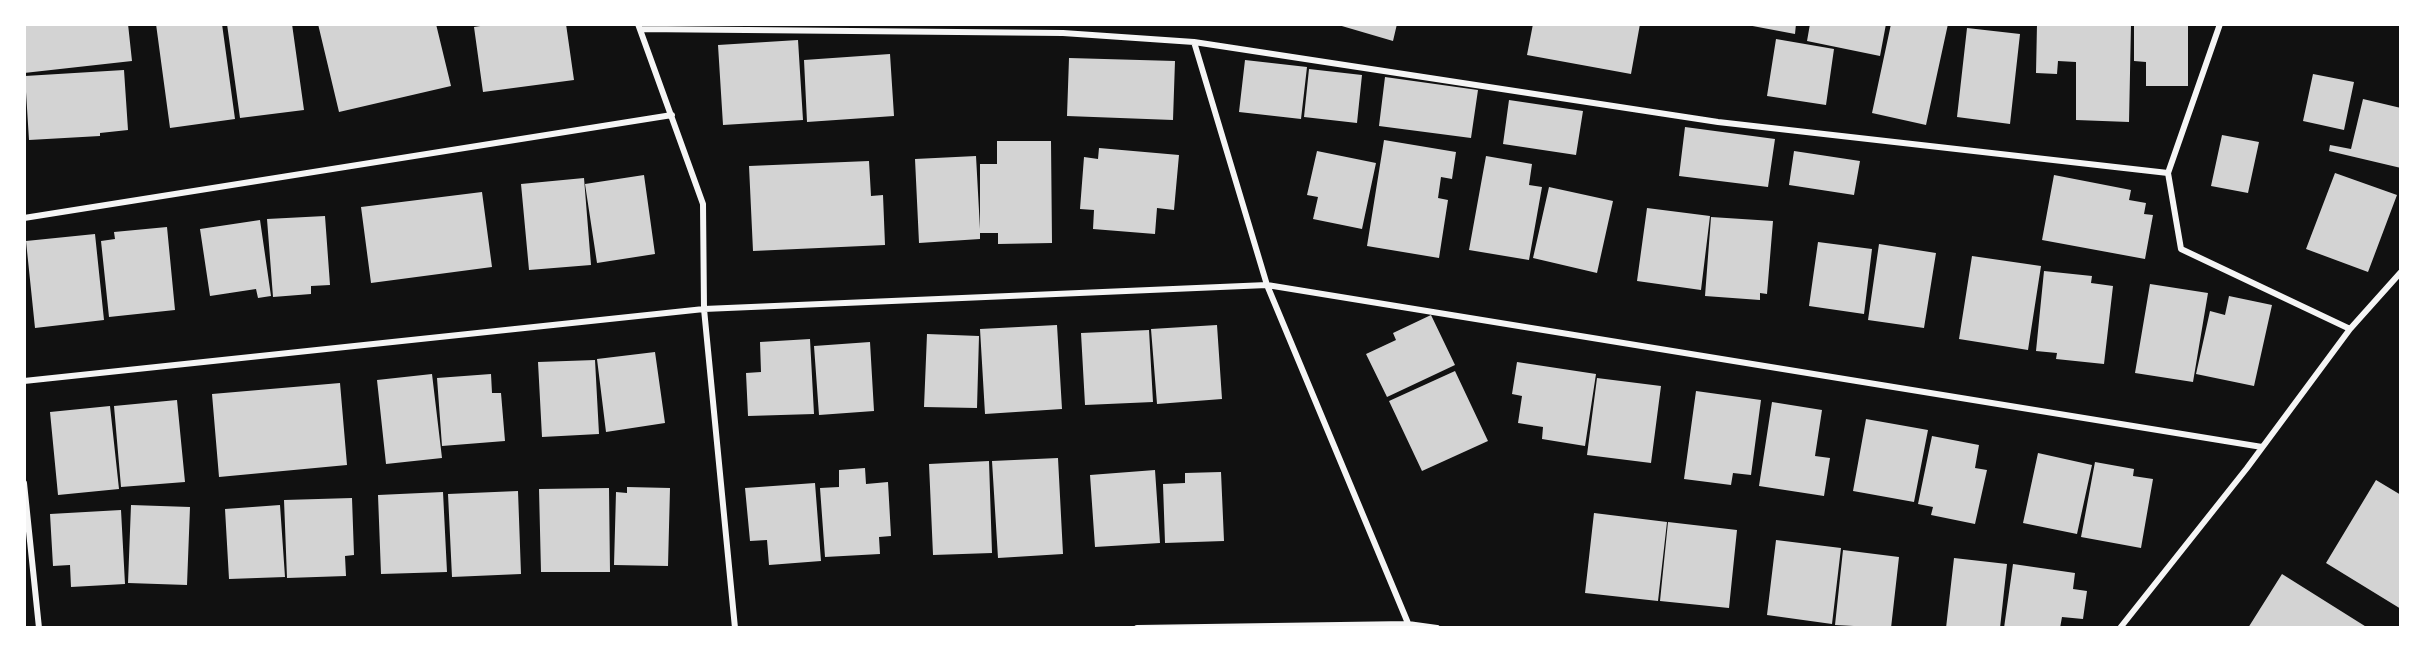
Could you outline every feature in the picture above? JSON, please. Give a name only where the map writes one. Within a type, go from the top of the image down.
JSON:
[{"type":"street","points":[[2220,24],[2168,173],[2181,249],[2350,328]]},
{"type":"street","points":[[735,628],[704,309],[703,204],[639,26],[1063,33],[1194,42],[1718,122],[2168,173]]},
{"type":"street","points":[[1194,42],[1267,285],[1409,626]]},
{"type":"street","points":[[24,218],[672,115]]},
{"type":"street","points":[[2120,628],[2262,447],[2350,328],[2401,272]]},
{"type":"street","points":[[24,381],[704,309],[1267,285],[2262,447]]},
{"type":"street","points":[[24,483],[39,628]]},
{"type":"street","points":[[1137,628],[1409,626],[1437,628]]},
{"type":"building","points":[[24,24],[128,24],[132,61],[24,73]]},
{"type":"building","points":[[156,24],[222,24],[235,119],[170,128]]},
{"type":"building","points":[[227,24],[292,24],[304,110],[240,118]]},
{"type":"building","points":[[318,24],[436,24],[451,86],[339,112]]},
{"type":"building","points":[[493,24],[566,24],[574,80],[483,92],[474,27]]},
{"type":"building","points":[[1335,24],[1397,24],[1393,41]]},
{"type":"building","points":[[1533,24],[1640,24],[1631,74],[1527,55]]},
{"type":"building","points":[[1742,24],[1796,24],[1795,34]]},
{"type":"building","points":[[1810,24],[1886,24],[1880,56],[1807,41]]},
{"type":"building","points":[[1891,24],[1948,24],[1926,125],[1872,113]]},
{"type":"building","points":[[2037,24],[2131,24],[2129,122],[2076,120],[2076,62],[2058,61],[2057,74],[2036,73]]},
{"type":"building","points":[[2134,25],[2188,25],[2188,86],[2146,86],[2146,62],[2134,61]]},
{"type":"building","points":[[1967,28],[2020,34],[2010,124],[1957,117]]},
{"type":"building","points":[[1776,39],[1834,49],[1826,105],[1767,96]]},
{"type":"building","points":[[798,40],[803,120],[723,125],[718,45]]},
{"type":"building","points":[[890,54],[894,116],[807,122],[804,60]]},
{"type":"building","points":[[1069,58],[1175,61],[1173,120],[1067,116]]},
{"type":"building","points":[[1245,60],[1307,67],[1301,119],[1239,112]]},
{"type":"building","points":[[1309,69],[1362,75],[1357,123],[1304,117]]},
{"type":"building","points":[[124,70],[128,130],[100,133],[100,136],[29,140],[25,76]]},
{"type":"building","points":[[2313,74],[2354,82],[2344,130],[2303,121]]},
{"type":"building","points":[[1385,77],[1478,90],[1471,138],[1379,126]]},
{"type":"building","points":[[2363,99],[2401,108],[2401,168],[2329,151],[2330,145],[2351,149]]},
{"type":"building","points":[[1509,100],[1583,111],[1576,155],[1503,144]]},
{"type":"building","points":[[1685,127],[1775,139],[1768,187],[1679,176]]},
{"type":"building","points":[[2222,135],[2259,142],[2248,193],[2211,186]]},
{"type":"building","points":[[1384,140],[1456,152],[1452,179],[1441,177],[1438,198],[1448,200],[1439,258],[1367,246]]},
{"type":"building","points":[[997,141],[1051,141],[1052,243],[998,244],[998,233],[980,233],[980,239],[919,243],[915,159],[976,156],[980,229],[980,164],[997,164]]},
{"type":"building","points":[[1099,148],[1179,155],[1174,210],[1157,208],[1155,234],[1093,229],[1094,210],[1080,209],[1084,157],[1098,159]]},
{"type":"building","points":[[1317,151],[1376,163],[1362,229],[1313,219],[1318,197],[1307,195]]},
{"type":"building","points":[[1794,151],[1860,161],[1854,195],[1789,185]]},
{"type":"building","points":[[1486,156],[1532,164],[1529,185],[1542,187],[1529,260],[1469,250]]},
{"type":"building","points":[[869,161],[871,196],[883,195],[885,245],[753,251],[749,166]]},
{"type":"building","points":[[2335,173],[2397,195],[2368,272],[2306,249]]},
{"type":"building","points":[[644,175],[655,254],[597,263],[585,184]]},
{"type":"building","points":[[2054,175],[2131,190],[2129,200],[2146,203],[2144,214],[2153,215],[2145,259],[2042,240]]},
{"type":"building","points":[[584,178],[591,265],[529,270],[521,184]]},
{"type":"building","points":[[1549,187],[1613,201],[1597,273],[1533,258]]},
{"type":"building","points":[[482,192],[492,267],[371,283],[361,207]]},
{"type":"building","points":[[1647,208],[1710,216],[1701,290],[1637,281]]},
{"type":"building","points":[[325,216],[330,285],[311,286],[311,294],[273,297],[267,219]]},
{"type":"building","points":[[1711,217],[1773,221],[1767,294],[1760,293],[1760,300],[1705,296]]},
{"type":"building","points":[[260,220],[271,296],[258,298],[256,289],[210,296],[200,229]]},
{"type":"building","points":[[167,227],[175,310],[109,317],[101,241],[115,239],[114,232]]},
{"type":"building","points":[[95,234],[104,320],[35,328],[26,241]]},
{"type":"building","points":[[1818,242],[1872,249],[1864,314],[1809,306]]},
{"type":"building","points":[[1879,244],[1936,253],[1924,328],[1868,320]]},
{"type":"building","points":[[1972,256],[2041,266],[2028,350],[1959,339]]},
{"type":"building","points":[[2044,271],[2092,276],[2091,283],[2113,286],[2104,364],[2056,359],[2057,353],[2036,351]]},
{"type":"building","points":[[2150,284],[2208,293],[2193,382],[2135,373]]},
{"type":"building","points":[[2229,296],[2272,305],[2254,386],[2196,374],[2210,311],[2225,315]]},
{"type":"building","points":[[1431,315],[1455,365],[1387,397],[1366,354],[1396,340],[1393,333]]},
{"type":"building","points":[[1057,325],[1062,409],[985,414],[980,329]]},
{"type":"building","points":[[1217,325],[1222,399],[1157,404],[1151,329]]},
{"type":"building","points":[[1149,330],[1153,402],[1085,405],[1081,333]]},
{"type":"building","points":[[927,334],[979,336],[977,408],[924,407]]},
{"type":"building","points":[[810,339],[814,414],[748,416],[746,373],[761,372],[760,342]]},
{"type":"building","points":[[870,342],[874,411],[819,415],[814,346]]},
{"type":"building","points":[[655,352],[665,423],[606,432],[597,359]]},
{"type":"building","points":[[595,360],[599,434],[542,437],[538,362]]},
{"type":"building","points":[[1517,362],[1596,374],[1585,446],[1542,439],[1543,427],[1518,423],[1522,396],[1512,394]]},
{"type":"building","points":[[1455,371],[1488,441],[1422,471],[1389,401]]},
{"type":"building","points":[[432,374],[442,458],[386,464],[377,380]]},
{"type":"building","points":[[491,374],[492,393],[501,393],[505,441],[442,446],[437,378]]},
{"type":"building","points":[[1597,378],[1661,386],[1651,463],[1587,455]]},
{"type":"building","points":[[340,383],[347,465],[219,477],[212,394]]},
{"type":"building","points":[[1696,391],[1761,400],[1751,475],[1733,473],[1731,485],[1684,479]]},
{"type":"building","points":[[177,400],[185,482],[121,487],[114,406]]},
{"type":"building","points":[[1772,402],[1822,410],[1815,456],[1830,458],[1824,496],[1759,486]]},
{"type":"building","points":[[110,406],[119,489],[58,495],[50,412]]},
{"type":"building","points":[[1866,419],[1928,430],[1914,502],[1853,491]]},
{"type":"building","points":[[1932,436],[1979,445],[1975,468],[1987,470],[1975,524],[1931,515],[1933,507],[1918,504]]},
{"type":"building","points":[[2038,453],[2092,465],[2077,534],[2023,523]]},
{"type":"building","points":[[1058,458],[1063,554],[998,558],[992,461]]},
{"type":"building","points":[[989,461],[992,553],[933,555],[929,464]]},
{"type":"building","points":[[2095,462],[2134,469],[2133,476],[2153,479],[2141,548],[2081,537]]},
{"type":"building","points":[[865,468],[866,484],[888,482],[891,536],[879,537],[880,554],[825,557],[820,488],[839,487],[839,470]]},
{"type":"building","points":[[1155,470],[1160,543],[1095,547],[1090,475]]},
{"type":"building","points":[[1221,472],[1224,541],[1165,543],[1163,484],[1185,483],[1185,473]]},
{"type":"building","points":[[2376,480],[2401,495],[2401,609],[2326,563]]},
{"type":"building","points":[[815,483],[821,561],[769,565],[767,540],[750,541],[745,488]]},
{"type":"building","points":[[627,487],[670,488],[668,566],[614,565],[616,492],[627,493]]},
{"type":"building","points":[[609,488],[610,572],[541,572],[539,489]]},
{"type":"building","points":[[518,491],[521,574],[452,577],[448,494]]},
{"type":"building","points":[[443,492],[447,572],[381,574],[378,495]]},
{"type":"building","points":[[352,498],[354,555],[345,556],[346,576],[287,578],[284,500]]},
{"type":"building","points":[[131,505],[190,507],[187,585],[128,583]]},
{"type":"building","points":[[280,505],[285,577],[229,579],[225,509]]},
{"type":"building","points":[[121,510],[125,584],[71,587],[70,565],[53,566],[50,514]]},
{"type":"building","points":[[1594,513],[1667,522],[1658,601],[1585,593]]},
{"type":"building","points":[[1668,522],[1737,530],[1729,608],[1660,601]]},
{"type":"building","points":[[1776,540],[1841,548],[1832,624],[1767,615]]},
{"type":"building","points":[[1843,550],[1899,557],[1891,628],[1835,625]]},
{"type":"building","points":[[1954,558],[2007,564],[2000,628],[1946,628]]},
{"type":"building","points":[[2013,564],[2075,573],[2073,589],[2087,591],[2083,619],[2062,617],[2060,628],[2004,628]]},
{"type":"building","points":[[2282,574],[2368,628],[2248,628]]}]
